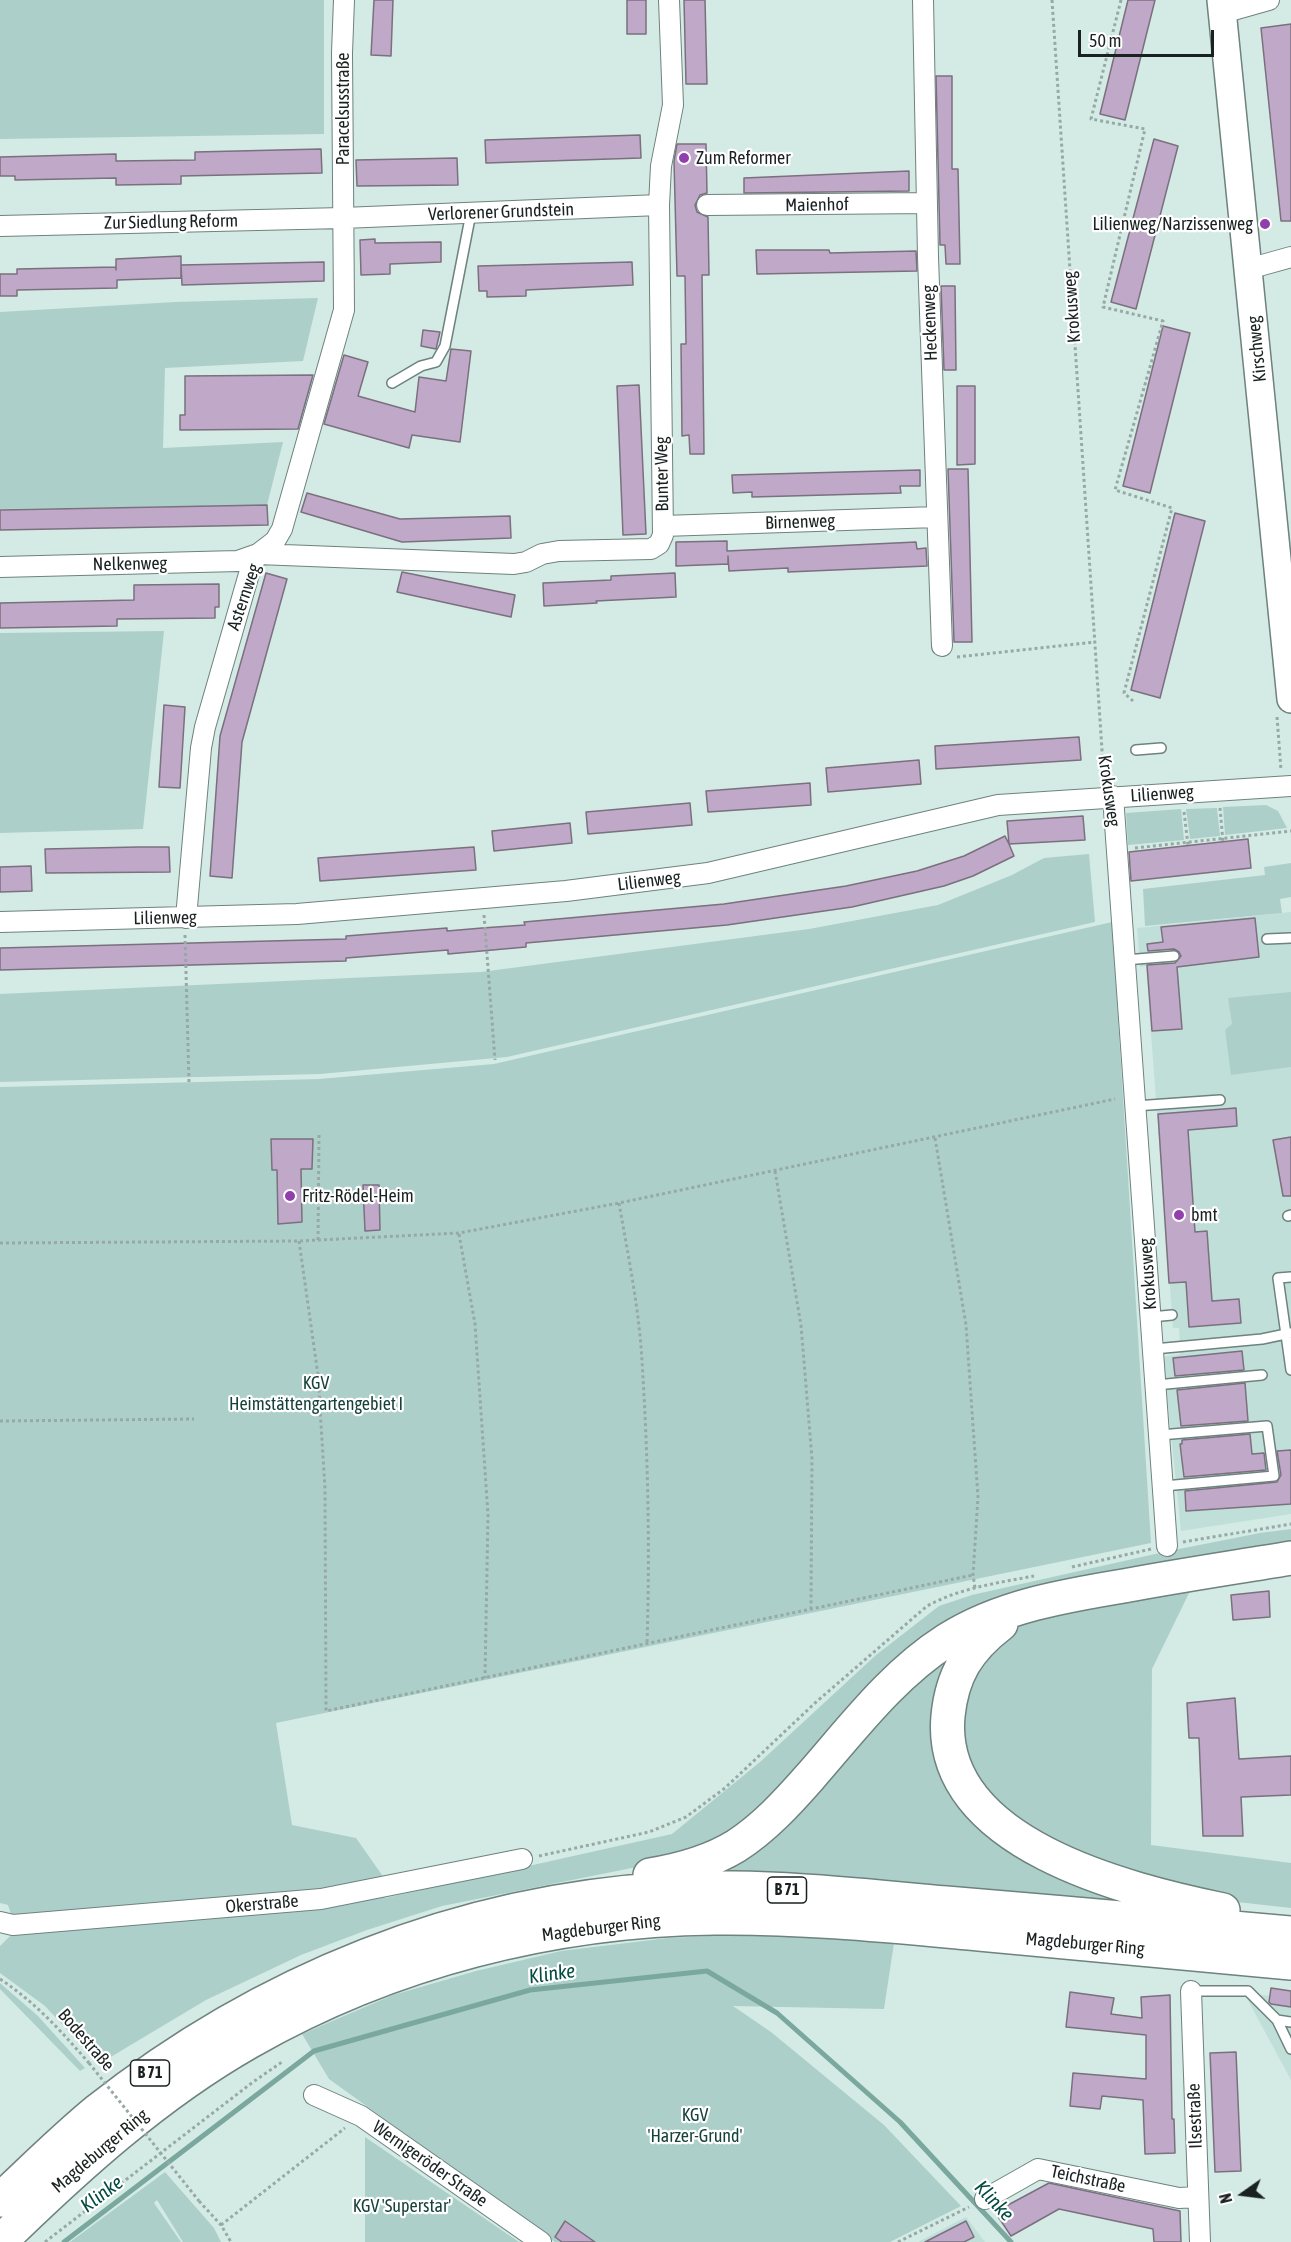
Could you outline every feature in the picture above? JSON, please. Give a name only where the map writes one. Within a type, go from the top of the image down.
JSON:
[{"type":"highway","points":[[319,1974],[355,1947],[408,1925],[539,1891],[671,1872],[714,1857],[744,1840],[775,1815],[890,1687],[948,1639],[974,1626],[1033,1605],[1092,1591],[1291,1558]]},
{"type":"highway","points":[[1033,1605],[1003,1623],[982,1640],[964,1662],[956,1680],[949,1711],[948,1742],[953,1763],[969,1793],[985,1812],[1023,1842],[1049,1855],[1137,1888],[1242,1915],[1278,1932]]},
{"type":"highway","name":"Magdeburger Ring","points":[[0,2200],[86,2121],[170,2058],[228,2021],[319,1974],[413,1937],[477,1919],[583,1898],[670,1889],[714,1888],[791,1890],[1278,1932]]},
{"type":"highway","name":"Magdeburger Ring","points":[[0,2242],[106,2143],[188,2081],[248,2042],[316,2007],[399,1973],[517,1939],[627,1923],[714,1918],[792,1919],[1291,1963]]},
{"type":"main road","name":"Kirschweg","points":[[1222,6],[1248,269],[1283,523],[1291,699]]},
{"type":"street","name":"Paracelsusstraße","points":[[343,218],[344,0]]},
{"type":"street","name":"Bunter Weg","points":[[258,554],[514,564],[526,562],[542,554],[559,551],[653,549],[660,542],[663,526],[659,205],[662,159],[673,105],[669,0]]},
{"type":"street","name":"Heckenweg","points":[[923,0],[927,203],[942,646]]},
{"type":"street","points":[[1222,6],[1269,0]]},
{"type":"street","name":"Maienhof","points":[[707,206],[927,203]]},
{"type":"street","name":"Verlorener Grundstein","points":[[343,218],[659,205]]},
{"type":"street","name":"Zur Siedlung Reform","points":[[0,226],[343,218]]},
{"type":"street","name":"Asternweg","points":[[186,918],[201,748],[246,580],[258,554],[275,541],[282,529],[343,314],[345,296],[343,218]]},
{"type":"street","points":[[1248,269],[1291,257]]},
{"type":"street","name":"Birnenweg","points":[[663,526],[937,517]]},
{"type":"street","name":"Nelkenweg","points":[[0,567],[238,561],[258,554]]},
{"type":"street","name":"Lilienweg","points":[[0,922],[288,915],[483,900],[708,873],[998,805],[1291,786]]},
{"type":"street","name":"Krokusweg","points":[[1113,796],[1125,960],[1127,1102],[1149,1253],[1151,1317],[1167,1546]]},
{"type":"street","name":"Okerstraße","points":[[0,1922],[13,1925],[321,1899],[522,1859]]},
{"type":"street","name":"Ilsestraße","points":[[1191,1990],[1200,2242]]},
{"type":"street","name":"Wernigeröder Straße","points":[[314,2095],[361,2116],[541,2242]]},
{"type":"street","name":"Teichstraße","points":[[985,2199],[1038,2169],[1179,2198],[1198,2197]]},
{"type":"lane","points":[[392,383],[421,366],[436,362],[445,346],[471,213]]},
{"type":"lane","points":[[1136,750],[1161,748]]},
{"type":"lane","points":[[1268,939],[1291,938]]},
{"type":"lane","points":[[1125,960],[1174,956]]},
{"type":"lane","points":[[1127,1102],[1221,1100]]},
{"type":"lane","points":[[1291,1277],[1278,1278],[1288,1333],[1291,1370]]},
{"type":"lane","points":[[1151,1317],[1172,1315]]},
{"type":"lane","points":[[1154,1349],[1262,1339],[1288,1333]]},
{"type":"lane","points":[[1156,1385],[1262,1374]]},
{"type":"lane","points":[[1160,1435],[1267,1426],[1274,1476],[1164,1486]]},
{"type":"lane","points":[[1191,1990],[1248,1991],[1277,2020],[1291,2049]]},
{"type":"lane","points":[[1277,2020],[1291,2022]]},
{"type":"path","name":"Krokusweg","points":[[1052,0],[1105,788],[1113,796]]},
{"type":"path","points":[[1121,0],[1091,119],[1145,129],[1103,307],[1163,321],[1115,490],[1172,508],[1124,693],[1133,701]]},
{"type":"path","points":[[942,646],[942,655],[947,659],[1095,642]]},
{"type":"path","points":[[1220,804],[1223,840]]},
{"type":"path","points":[[1183,806],[1188,844]]},
{"type":"path","points":[[1116,851],[1291,831]]},
{"type":"path","points":[[483,900],[495,1060]]},
{"type":"path","points":[[186,918],[189,1083]]},
{"type":"path","points":[[0,1243],[299,1241],[459,1233],[1127,1102]]},
{"type":"path","points":[[318,1135],[318,1240]]},
{"type":"path","points":[[935,1138],[966,1325],[978,1497],[973,1575],[975,1588]]},
{"type":"path","points":[[775,1171],[801,1325],[811,1437],[811,1609]]},
{"type":"path","points":[[619,1203],[642,1359],[650,1550],[647,1644]]},
{"type":"path","points":[[459,1233],[476,1324],[488,1515],[485,1678]]},
{"type":"path","points":[[299,1241],[318,1375],[325,1489],[326,1710],[973,1575]]},
{"type":"path","points":[[0,1421],[194,1419]]},
{"type":"path","name":"Bodestraße","points":[[0,1979],[17,1990],[51,2020],[89,2063],[199,2201],[221,2225],[231,2242]]},
{"type":"path","points":[[45,2242],[282,2062]]},
{"type":"path","points":[[221,2225],[361,2116]]},
{"type":"path","points":[[898,2242],[962,2211]]},
{"type":"shaded area","points":[[1291,912],[1291,1514],[1181,1531],[1163,1357],[1180,1354],[1179,1328],[1173,1328],[1146,966],[1140,967],[1137,928]]},
{"type":"shaded area","points":[[1245,1995],[1291,1996],[1291,2080]]},
{"type":"shaded area","points":[[966,2217],[985,2242],[918,2242]]},
{"type":"green space","points":[[0,0],[324,0],[324,134],[0,139]]},
{"type":"green space","points":[[318,298],[303,361],[165,368],[163,448],[283,442],[267,505],[0,509],[0,312],[175,302]]},
{"type":"green space","points":[[164,631],[143,829],[0,833],[0,633]]},
{"type":"green space","points":[[1266,805],[1278,811],[1287,828],[1225,835],[1223,807]]},
{"type":"green space","points":[[1217,808],[1220,836],[1190,839],[1186,809]]},
{"type":"green space","points":[[1181,809],[1184,840],[1128,845],[1126,813]]},
{"type":"green space","points":[[1089,854],[1095,922],[507,1057],[320,1074],[0,1082],[0,994],[481,972],[809,929],[938,905],[1012,875],[1044,858]]},
{"type":"green space","points":[[1291,863],[1291,897],[1280,899],[1282,913],[1145,926],[1143,889],[1265,875],[1264,867]]},
{"type":"green space","name":"KGV Heimstättengartengebiet I","points":[[1112,922],[1151,1543],[276,1723],[292,1825],[356,1838],[382,1875],[385,1898],[672,1834],[760,1762],[876,1655],[939,1606],[972,1595],[1260,1533],[1291,1529],[1291,1541],[1112,1577],[992,1609],[725,1840],[642,1866],[442,1906],[367,1930],[301,1955],[206,2000],[99,2064],[45,2006],[0,1973],[0,1946],[16,1930],[8,1905],[0,1903],[0,1087],[319,1079],[494,1064]]},
{"type":"green space","points":[[1291,992],[1291,1067],[1231,1075],[1225,1030],[1232,1024],[1228,998]]},
{"type":"green space","points":[[1190,1591],[1152,1669],[1151,1845],[1291,1863],[1291,1908],[1219,1900],[1070,1851],[994,1805],[959,1746],[968,1678],[1016,1627],[1038,1616]]},
{"type":"green space","points":[[960,1643],[956,1790],[1185,1909],[710,1873],[841,1755]]},
{"type":"green space","name":"KGV 'Harzer-Grund'","points":[[753,1934],[894,1943],[884,2009],[733,2006],[771,2032],[884,2125],[961,2206],[890,2242],[555,2242],[329,2079],[302,2034],[393,1995],[476,1971],[561,1951],[668,1938]]},
{"type":"green space","points":[[0,1983],[38,2016],[85,2068],[80,2071],[0,1989]]},
{"type":"green space","name":"KGV 'Superstar'","points":[[365,2137],[519,2242],[365,2242]]},
{"type":"green space","points":[[165,2172],[214,2228],[221,2242],[183,2242],[157,2200],[154,2203],[181,2242],[70,2242]]},
{"type":"building","points":[[374,0],[393,0],[391,56],[371,55]]},
{"type":"building","points":[[627,0],[646,0],[646,34],[627,34]]},
{"type":"building","points":[[684,0],[705,0],[707,84],[686,84]]},
{"type":"building","points":[[1128,0],[1155,0],[1125,120],[1100,114]]},
{"type":"building","points":[[1291,24],[1291,221],[1281,221],[1261,28]]},
{"type":"building","points":[[936,76],[952,76],[952,169],[958,169],[960,264],[946,264],[945,245],[940,245]]},
{"type":"building","points":[[640,135],[641,158],[486,163],[485,140]]},
{"type":"building","points":[[1154,139],[1178,146],[1136,309],[1111,302]]},
{"type":"building","points":[[677,144],[706,144],[707,193],[700,195],[695,205],[697,212],[708,217],[709,275],[702,275],[704,454],[690,454],[689,435],[682,436],[681,344],[686,344],[685,276],[677,276],[674,161]]},
{"type":"building","points":[[321,149],[322,173],[181,176],[181,184],[116,185],[116,178],[15,180],[15,176],[0,176],[0,157],[116,154],[116,161],[195,160],[195,152]]},
{"type":"building","points":[[457,158],[458,185],[357,186],[356,160]]},
{"type":"building","points":[[909,171],[909,191],[744,193],[744,178]]},
{"type":"building","points":[[375,239],[375,243],[441,242],[441,262],[390,264],[390,274],[361,275],[360,240]]},
{"type":"building","points":[[756,250],[829,250],[830,253],[916,251],[917,271],[757,274]]},
{"type":"building","points":[[181,256],[181,278],[117,280],[117,288],[17,290],[17,296],[0,296],[0,274],[17,274],[17,269],[116,267],[116,259]]},
{"type":"building","points":[[324,262],[324,281],[182,285],[181,265]]},
{"type":"building","points":[[632,262],[633,285],[526,290],[526,296],[487,297],[487,291],[479,291],[478,266]]},
{"type":"building","points":[[941,286],[955,286],[956,370],[944,370]]},
{"type":"building","points":[[1163,326],[1190,333],[1150,493],[1123,486]]},
{"type":"building","points":[[423,330],[440,332],[436,349],[421,346]]},
{"type":"building","points":[[451,349],[471,351],[460,442],[412,435],[409,448],[324,424],[344,355],[368,362],[358,396],[415,412],[419,377],[446,381]]},
{"type":"building","points":[[313,375],[298,429],[180,430],[180,415],[185,415],[185,376]]},
{"type":"building","points":[[639,385],[646,534],[623,535],[617,386]]},
{"type":"building","points":[[957,386],[975,386],[975,464],[957,465]]},
{"type":"building","points":[[948,469],[968,469],[972,642],[954,642]]},
{"type":"building","points":[[920,470],[920,486],[900,486],[901,493],[752,497],[752,492],[733,493],[732,475]]},
{"type":"building","points":[[307,493],[400,519],[510,516],[511,538],[402,542],[301,512]]},
{"type":"building","points":[[267,505],[268,525],[0,530],[0,510]]},
{"type":"building","points":[[1175,513],[1205,521],[1160,698],[1131,690]]},
{"type":"building","points":[[727,541],[727,551],[916,542],[917,549],[926,548],[927,566],[788,572],[788,568],[729,571],[728,556],[728,564],[676,566],[676,542]]},
{"type":"building","points":[[402,572],[515,595],[511,617],[397,592]]},
{"type":"building","points":[[266,573],[287,579],[242,742],[232,878],[210,876],[220,736]]},
{"type":"building","points":[[675,573],[676,597],[544,606],[543,583],[611,580],[611,576]]},
{"type":"building","points":[[219,584],[219,607],[215,607],[215,618],[117,619],[117,626],[0,628],[0,603],[134,600],[134,585]]},
{"type":"building","points":[[164,705],[185,707],[180,788],[159,787]]},
{"type":"building","points":[[1079,737],[1081,760],[936,769],[935,746]]},
{"type":"building","points":[[919,760],[921,784],[828,792],[826,768]]},
{"type":"building","points":[[810,783],[811,805],[708,812],[706,791]]},
{"type":"building","points":[[690,803],[692,825],[588,834],[586,812]]},
{"type":"building","points":[[1083,816],[1085,840],[1009,844],[1007,821]]},
{"type":"building","points":[[570,823],[572,843],[494,851],[492,831]]},
{"type":"building","points":[[1005,836],[1014,856],[973,876],[944,886],[852,907],[727,925],[526,943],[526,947],[448,954],[448,950],[346,958],[346,961],[0,970],[0,948],[346,939],[346,936],[447,928],[447,931],[525,925],[524,922],[724,904],[846,886],[917,871],[964,856]]},
{"type":"building","points":[[1248,839],[1251,868],[1131,881],[1129,852]]},
{"type":"building","points":[[169,847],[170,872],[46,873],[45,849]]},
{"type":"building","points":[[474,847],[476,870],[320,881],[318,858]]},
{"type":"building","points":[[31,866],[32,891],[0,892],[0,867]]},
{"type":"building","points":[[1255,918],[1259,957],[1177,967],[1182,1029],[1152,1031],[1147,965],[1175,963],[1181,956],[1174,949],[1148,951],[1147,944],[1163,942],[1161,927]]},
{"type":"building","points":[[1236,1108],[1237,1126],[1188,1130],[1195,1232],[1207,1231],[1212,1301],[1239,1299],[1241,1323],[1189,1327],[1186,1282],[1169,1283],[1158,1114]]},
{"type":"building","points":[[1291,1137],[1291,1196],[1283,1196],[1273,1140]]},
{"type":"building","name":"Fritz-Rödel-Heim","points":[[271,1139],[313,1139],[312,1169],[301,1169],[302,1222],[278,1224],[277,1170],[272,1170]]},
{"type":"building","points":[[363,1185],[379,1185],[380,1230],[365,1231]]},
{"type":"building","points":[[1242,1351],[1244,1370],[1175,1376],[1173,1358]]},
{"type":"building","points":[[1245,1383],[1248,1421],[1181,1426],[1177,1390]]},
{"type":"building","points":[[1250,1434],[1252,1454],[1264,1453],[1266,1470],[1184,1477],[1180,1444],[1182,1440]]},
{"type":"building","points":[[1291,1450],[1291,1504],[1186,1511],[1185,1491],[1277,1482],[1281,1475],[1277,1451]]},
{"type":"building","points":[[1269,1591],[1270,1617],[1233,1620],[1231,1595]]},
{"type":"building","points":[[1235,1698],[1239,1759],[1291,1756],[1291,1795],[1241,1797],[1243,1836],[1203,1836],[1199,1738],[1189,1738],[1187,1703]]},
{"type":"building","points":[[1271,1988],[1291,1991],[1291,2007],[1271,2004],[1269,2002]]},
{"type":"building","points":[[1070,1992],[1114,1998],[1111,2014],[1142,2018],[1141,1997],[1170,1995],[1172,2119],[1174,2119],[1175,2153],[1145,2154],[1143,2100],[1102,2096],[1100,2109],[1070,2106],[1073,2073],[1146,2079],[1146,2035],[1066,2027]]},
{"type":"building","points":[[1236,2052],[1241,2171],[1215,2172],[1210,2053]]},
{"type":"building","points":[[1049,2183],[1180,2211],[1181,2242],[1154,2242],[1153,2229],[1059,2209],[1011,2236],[995,2212]]},
{"type":"building","points":[[565,2221],[595,2242],[562,2242],[555,2237]]},
{"type":"building","points":[[966,2221],[974,2237],[964,2242],[925,2242]]},
{"type":"waterway","name":"Klinke","points":[[64,2242],[314,2051],[530,1990],[707,1971],[777,2013],[900,2122],[1011,2242]]},
{"type":"place","name":"Zum Reformer","points":[[684,158]]},
{"type":"place","name":"Lilienweg/Narzissenweg","points":[[1265,224]]},
{"type":"place","name":"Fritz-Rödel-Heim","points":[[290,1196]]},
{"type":"place","name":"bmt","points":[[1179,1215]]}]
